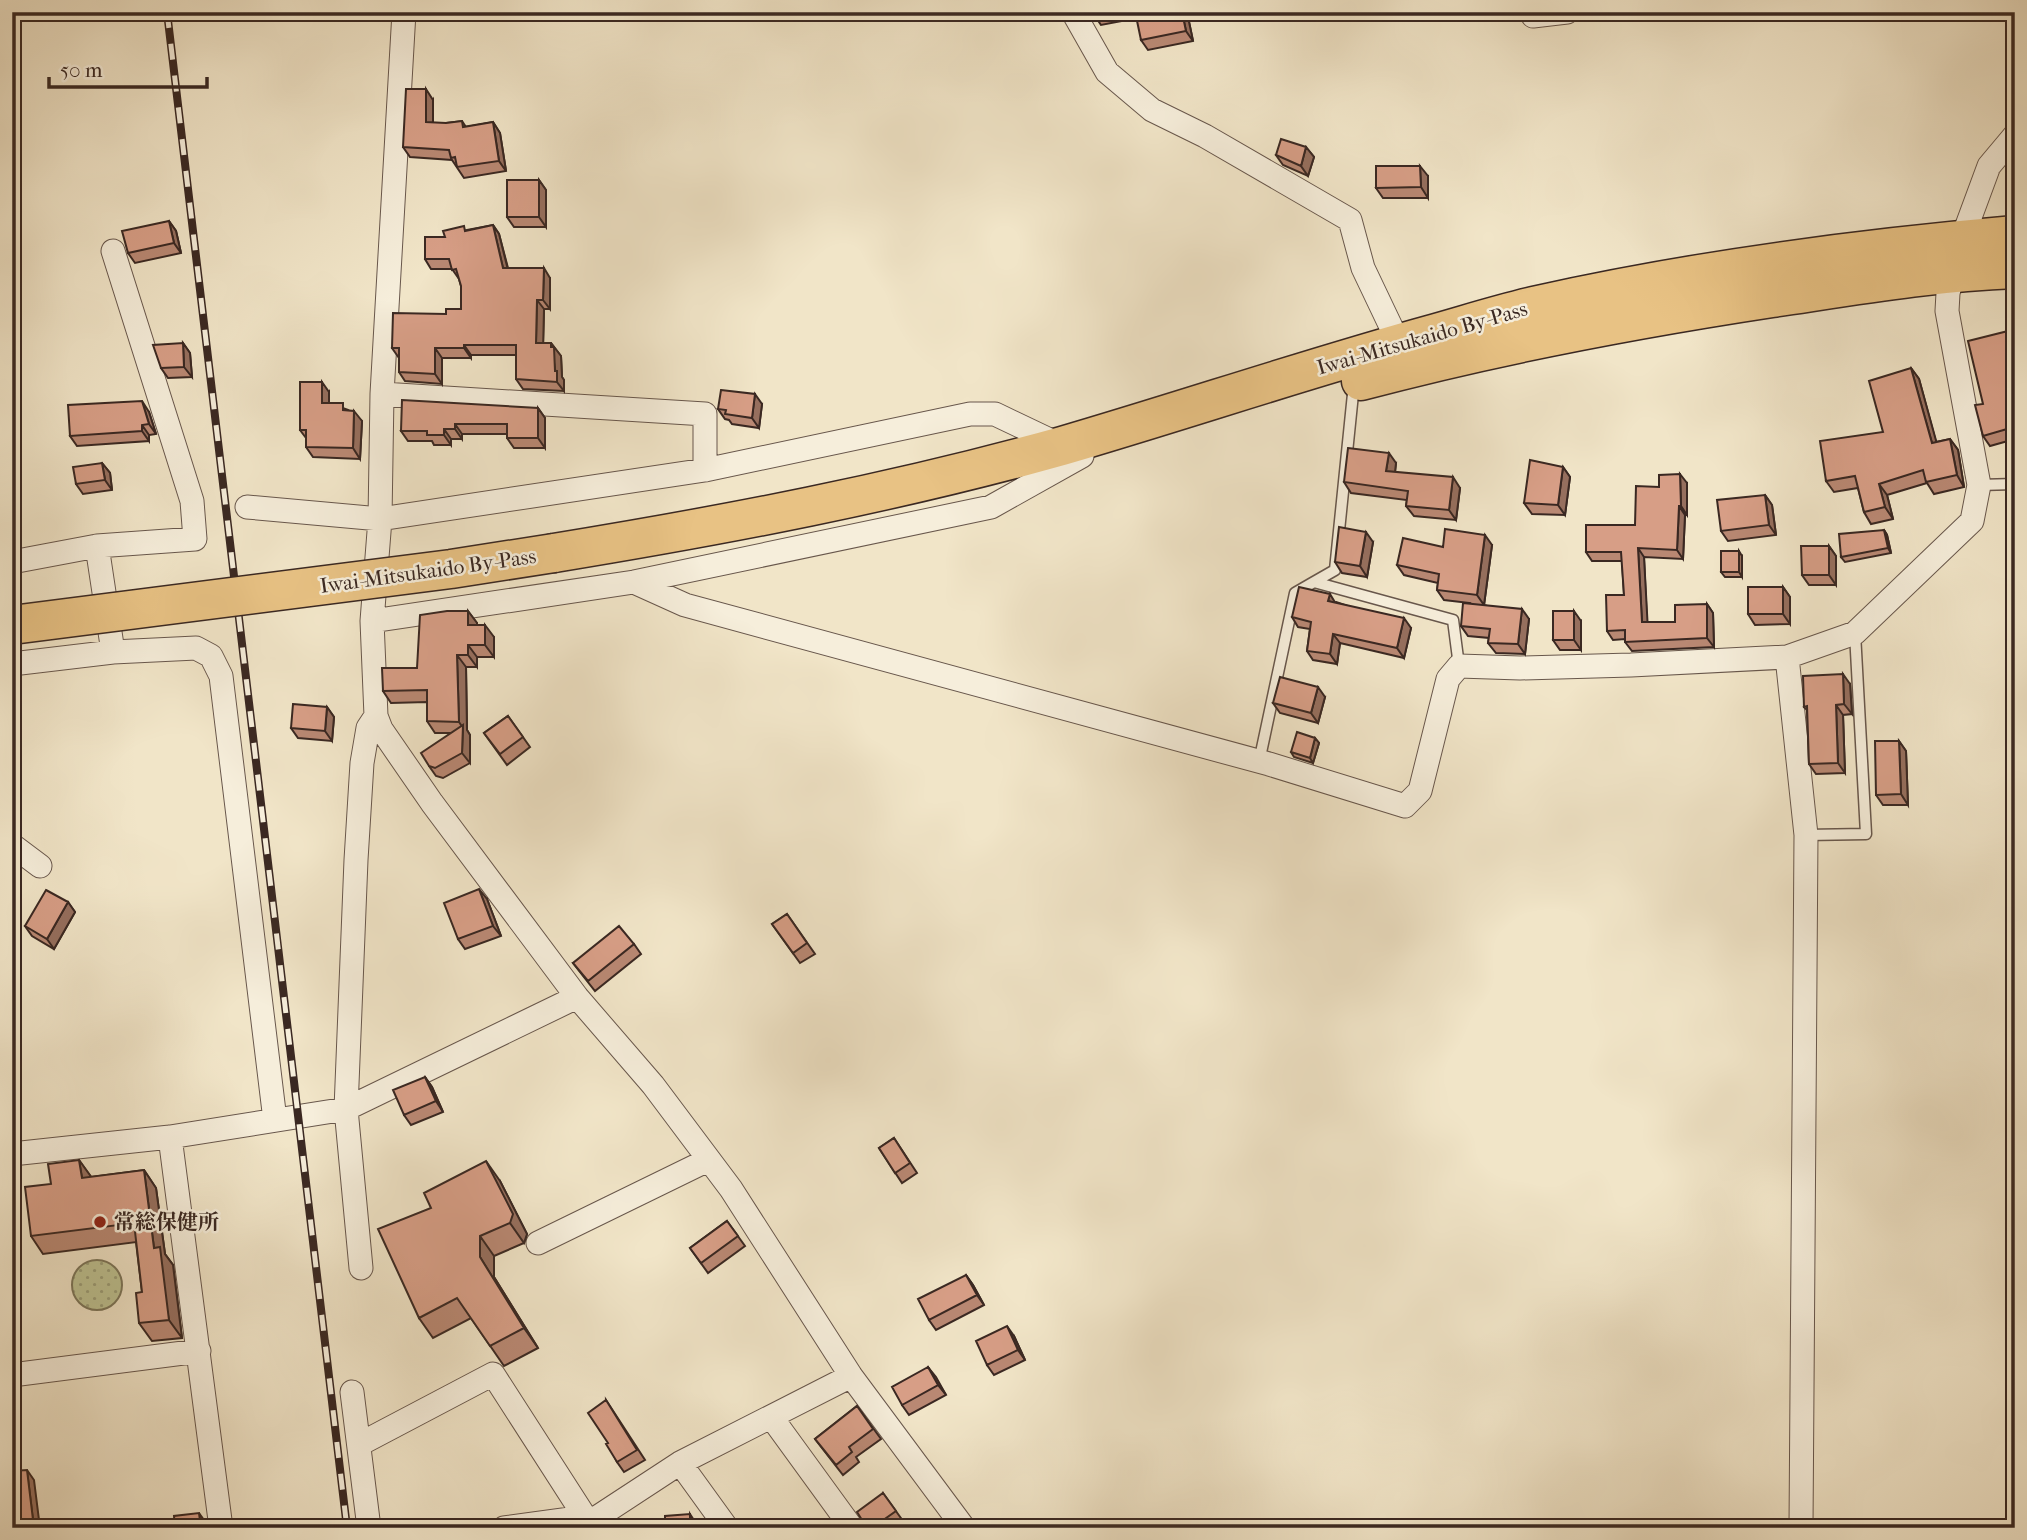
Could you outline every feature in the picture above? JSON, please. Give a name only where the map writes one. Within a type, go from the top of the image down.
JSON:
[{"type":"highway","name":"Iwai-Mitsukaido By-Pass","points":[[1957,256],[2015,235]]},
{"type":"highway","name":"Iwai-Mitsukaido By-Pass","points":[[12,625],[451,569],[980,479],[1404,356],[1535,305],[1668,279],[1784,260],[1957,256],[2015,269]]},
{"type":"highway","name":"Iwai-Mitsukaido By-Pass","points":[[1072,451],[1354,383],[1404,356]]},
{"type":"street","points":[[404,12],[382,394],[380,519],[372,621],[376,716],[381,729],[432,803],[577,997],[653,1085],[731,1189],[851,1376],[964,1528]]},
{"type":"street","points":[[1073,12],[1107,72],[1152,110],[1216,143],[1350,220],[1363,268],[1404,356]]},
{"type":"street","points":[[1533,12],[1533,16],[1567,12]]},
{"type":"street","points":[[634,582],[685,605],[1259,762],[1405,806],[1420,791],[1448,679],[1460,666],[1631,666],[1787,657],[1856,633],[1972,521],[1979,485],[1947,311],[1957,256],[1989,166],[2015,135]]},
{"type":"street","points":[[12,562],[97,546],[195,539],[192,501],[113,251]]},
{"type":"street","points":[[382,394],[705,414],[705,470]]},
{"type":"street","points":[[247,507],[380,519],[705,470],[970,414],[995,414],[1072,451],[991,507],[634,582],[372,621]]},
{"type":"street","points":[[97,546],[113,652]]},
{"type":"street","points":[[12,548],[41,557]]},
{"type":"street","points":[[12,664],[113,652],[196,648],[211,656],[222,676],[275,1120]]},
{"type":"street","points":[[1787,657],[1805,835],[1801,1528]]},
{"type":"street","points":[[361,1268],[346,1110],[362,763],[368,728],[376,716]]},
{"type":"street","points":[[12,845],[40,866]]},
{"type":"street","points":[[12,1154],[170,1136],[346,1110],[577,997]]},
{"type":"street","points":[[170,1136],[221,1528]]},
{"type":"street","points":[[538,1243],[708,1160]]},
{"type":"street","points":[[12,1375],[199,1351]]},
{"type":"street","points":[[360,1444],[492,1374],[592,1521]]},
{"type":"street","points":[[504,1528],[592,1521],[680,1463],[851,1376]]},
{"type":"street","points":[[352,1392],[369,1528]]},
{"type":"street","points":[[772,1418],[852,1528]]},
{"type":"street","points":[[680,1463],[727,1528]]},
{"type":"street","points":[[705,1498],[709,1528]]},
{"type":"lane","points":[[1259,762],[1294,593],[1335,570],[1354,383]]},
{"type":"lane","points":[[1979,485],[2015,484]]},
{"type":"lane","points":[[1314,582],[1454,621],[1460,666]]},
{"type":"lane","points":[[1805,835],[1866,834],[1856,633]]},
{"type":"green space","points":[[97,1260],[115,1267],[122,1285],[115,1303],[97,1310],[79,1303],[72,1285],[79,1267]]},
{"type":"building","points":[[1094,12],[1114,12],[1095,16]]},
{"type":"building","points":[[1156,12],[1182,12],[1186,31],[1141,40],[1136,16]]},
{"type":"building","points":[[406,89],[426,89],[426,122],[462,121],[463,127],[493,122],[499,161],[457,167],[455,157],[451,158],[449,150],[403,147]]},
{"type":"building","points":[[1281,139],[1306,147],[1301,166],[1276,155]]},
{"type":"building","points":[[1376,166],[1420,166],[1421,187],[1376,188]]},
{"type":"building","points":[[507,180],[539,180],[539,217],[507,217]]},
{"type":"building","points":[[169,221],[174,243],[128,253],[122,231]]},
{"type":"building","points":[[493,225],[503,268],[544,268],[543,300],[537,300],[536,343],[551,343],[551,347],[554,347],[557,382],[516,379],[516,345],[435,348],[435,374],[399,372],[399,348],[392,348],[393,313],[446,314],[446,309],[461,309],[461,286],[456,269],[452,270],[449,259],[425,259],[425,237],[445,237],[443,231],[464,226],[465,231]]},
{"type":"building","points":[[2008,331],[2015,358],[2015,429],[2014,427],[1983,436],[1975,405],[1983,404],[1968,341]]},
{"type":"building","points":[[183,343],[184,367],[161,368],[153,345]]},
{"type":"building","points":[[1911,368],[1932,443],[1950,439],[1957,475],[1926,482],[1923,470],[1879,484],[1885,507],[1864,512],[1855,476],[1826,481],[1820,441],[1883,432],[1869,381]]},
{"type":"building","points":[[300,382],[322,382],[322,403],[343,403],[343,410],[354,411],[353,448],[306,447],[306,430],[300,430]]},
{"type":"building","points":[[721,390],[755,394],[752,418],[725,414],[726,410],[718,409]]},
{"type":"building","points":[[402,400],[538,408],[538,438],[507,438],[507,424],[455,424],[455,429],[444,429],[444,435],[427,435],[427,431],[401,431]]},
{"type":"building","points":[[142,401],[149,424],[142,425],[142,431],[70,436],[68,405]]},
{"type":"building","points":[[1348,448],[1389,453],[1386,471],[1453,477],[1449,510],[1406,506],[1408,491],[1344,482]]},
{"type":"building","points":[[1530,460],[1563,467],[1558,505],[1524,503]]},
{"type":"building","points":[[102,463],[105,480],[76,484],[73,467]]},
{"type":"building","points":[[1680,474],[1681,506],[1677,550],[1638,548],[1642,622],[1675,622],[1675,605],[1707,604],[1707,638],[1625,642],[1625,630],[1607,631],[1606,595],[1624,595],[1621,552],[1586,552],[1586,525],[1635,525],[1636,486],[1659,487],[1659,475]]},
{"type":"building","points":[[1765,495],[1769,525],[1721,531],[1717,500]]},
{"type":"building","points":[[1339,527],[1366,532],[1360,566],[1335,562]]},
{"type":"building","points":[[1445,529],[1485,535],[1477,595],[1437,590],[1439,574],[1397,565],[1403,538],[1443,547]]},
{"type":"building","points":[[1884,530],[1888,548],[1841,557],[1839,534]]},
{"type":"building","points":[[1801,546],[1829,546],[1829,575],[1802,575]]},
{"type":"building","points":[[1721,551],[1739,551],[1739,572],[1721,572]]},
{"type":"building","points":[[1299,587],[1330,594],[1328,601],[1404,618],[1397,648],[1333,634],[1330,654],[1307,651],[1311,622],[1292,617]]},
{"type":"building","points":[[1748,587],[1783,587],[1783,614],[1748,614]]},
{"type":"building","points":[[1463,603],[1522,609],[1518,644],[1488,643],[1490,629],[1461,626]]},
{"type":"building","points":[[468,611],[468,625],[485,625],[485,645],[468,645],[468,655],[457,655],[459,722],[427,721],[427,690],[383,691],[382,668],[417,668],[420,615]]},
{"type":"building","points":[[1553,611],[1574,611],[1574,640],[1553,640]]},
{"type":"building","points":[[1843,674],[1844,704],[1836,705],[1838,763],[1809,764],[1803,676]]},
{"type":"building","points":[[1280,677],[1318,687],[1311,713],[1273,703]]},
{"type":"building","points":[[293,704],[327,707],[325,731],[291,728]]},
{"type":"building","points":[[508,716],[523,737],[500,754],[484,733]]},
{"type":"building","points":[[463,725],[462,753],[435,768],[429,766],[421,753]]},
{"type":"building","points":[[1297,732],[1315,738],[1310,758],[1291,752]]},
{"type":"building","points":[[1875,741],[1899,741],[1901,794],[1876,795]]},
{"type":"building","points":[[479,889],[493,926],[458,939],[444,903]]},
{"type":"building","points":[[46,890],[68,902],[47,939],[25,926]]},
{"type":"building","points":[[787,914],[807,943],[793,953],[772,924]]},
{"type":"building","points":[[619,926],[634,944],[588,981],[573,963]]},
{"type":"building","points":[[425,1077],[436,1101],[404,1115],[393,1090]]},
{"type":"building","points":[[894,1138],[910,1163],[895,1173],[879,1148]]},
{"type":"building","points":[[79,1160],[82,1178],[144,1170],[154,1248],[160,1247],[169,1320],[139,1323],[136,1293],[142,1292],[134,1223],[31,1236],[25,1187],[51,1184],[48,1164]]},
{"type":"building","points":[[486,1161],[513,1214],[510,1223],[480,1236],[480,1257],[524,1328],[490,1346],[457,1298],[419,1318],[378,1229],[431,1208],[424,1193]]},
{"type":"building","points":[[727,1221],[738,1236],[701,1263],[690,1248]]},
{"type":"building","points":[[966,1275],[977,1295],[929,1320],[918,1299]]},
{"type":"building","points":[[1007,1326],[1018,1350],[987,1365],[976,1341]]},
{"type":"building","points":[[928,1367],[938,1385],[902,1405],[892,1387]]},
{"type":"building","points":[[606,1400],[637,1450],[617,1462],[588,1413]]},
{"type":"building","points":[[857,1406],[873,1429],[849,1447],[852,1452],[836,1465],[815,1439]]},
{"type":"building","points":[[27,1470],[34,1528],[12,1528],[12,1471]]},
{"type":"building","points":[[883,1493],[896,1511],[872,1528],[867,1528],[857,1512]]},
{"type":"building","points":[[199,1513],[201,1528],[175,1528],[174,1516]]},
{"type":"building","points":[[690,1514],[690,1528],[665,1528],[665,1516]]},
{"type":"railway","points":[[167,12],[347,1528]]},
{"type":"place","name":"常総保健所","points":[[100,1222]]}]
